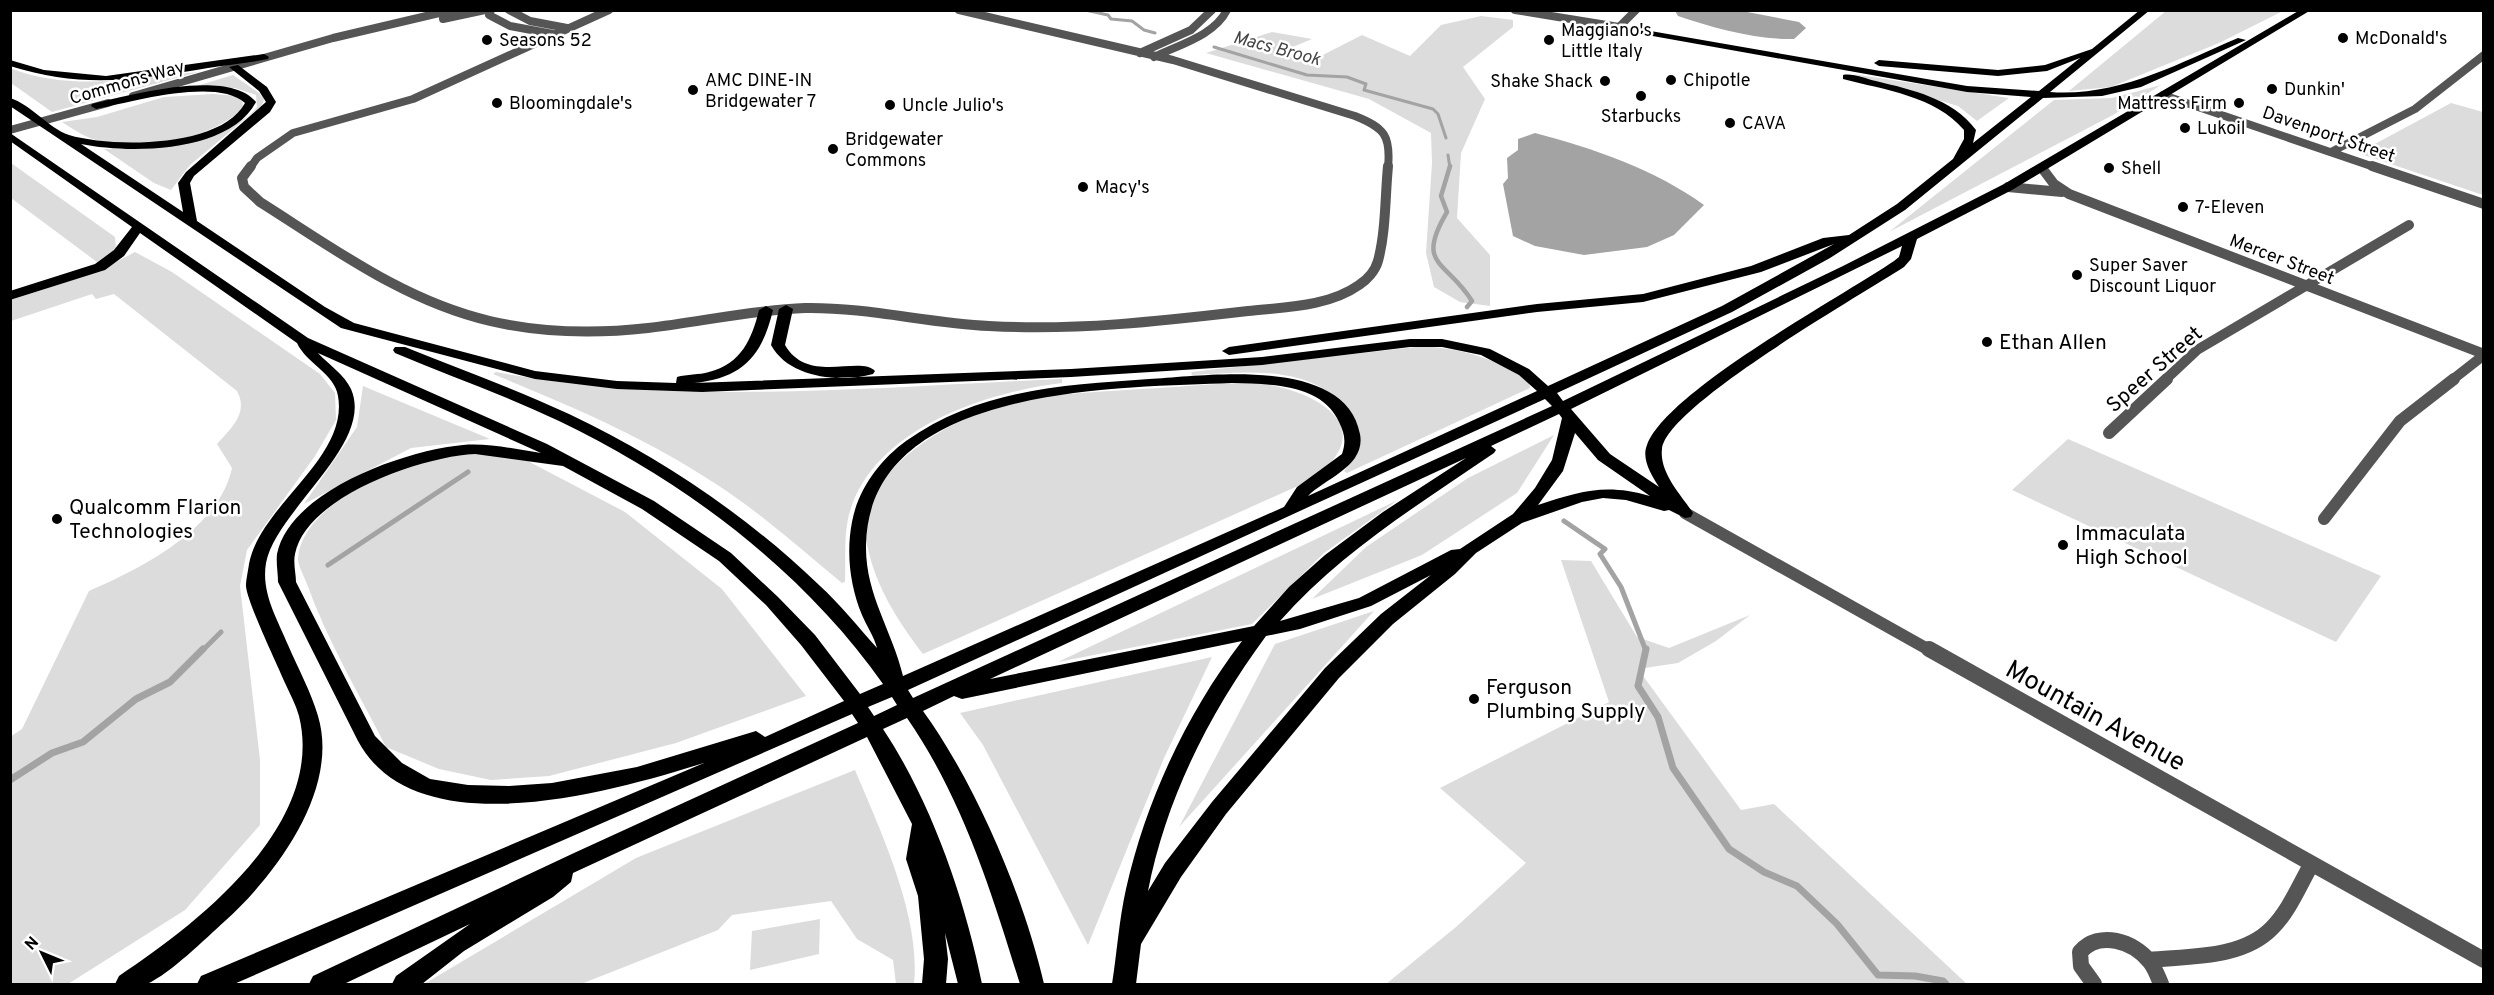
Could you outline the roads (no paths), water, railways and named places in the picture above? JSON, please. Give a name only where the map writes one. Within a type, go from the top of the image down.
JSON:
[{"type":"highway","points":[[209,984],[586,824],[1289,511],[1727,309],[1857,236],[1955,166],[2146,10]]},
{"type":"highway","points":[[1622,24],[1741,49],[1982,91],[2060,96],[2102,93],[2146,82],[2305,10]]},
{"type":"highway","points":[[321,984],[582,859],[1582,398],[1911,237],[2042,168],[2305,10]]},
{"type":"highway","points":[[1622,24],[1810,53],[1964,72],[1998,73],[2047,68],[2106,43]]},
{"type":"highway","points":[[1741,49],[1918,97],[1948,109],[1970,129],[1970,139],[1955,166]]},
{"type":"highway","points":[[10,63],[56,77],[111,79],[175,72],[264,57]]},
{"type":"highway","points":[[191,224],[184,183],[190,174],[266,110],[271,102],[263,89],[234,67]]},
{"type":"highway","points":[[63,137],[113,146],[134,147],[170,143],[208,133],[231,123],[249,110],[252,102],[249,96],[241,93],[203,89],[91,107]]},
{"type":"highway","points":[[10,101],[191,224],[346,324],[586,428],[690,488],[758,537],[876,646]]},
{"type":"highway","points":[[10,136],[303,341],[499,427],[570,462],[648,505],[724,557],[772,601],[843,684],[884,747],[922,822],[941,875],[970,984]]},
{"type":"highway","points":[[10,296],[100,267],[119,253],[138,226]]},
{"type":"highway","points":[[1245,361],[1626,304],[1756,269],[1827,241],[1857,236]]},
{"type":"highway","points":[[1685,513],[1656,468],[1653,448],[1661,430],[1690,403],[1740,368],[1899,264],[1905,259],[1911,237]]},
{"type":"highway","points":[[786,309],[778,345],[784,356],[810,368],[849,372],[1080,363],[1193,355],[1261,348],[1537,308],[1643,298]]},
{"type":"highway","points":[[571,380],[693,379],[729,369],[754,350],[762,332],[766,310]]},
{"type":"highway","points":[[346,324],[502,369],[571,380],[652,387],[749,387],[1071,374],[1245,361],[1410,343],[1457,346],[1485,352],[1524,372],[1545,390],[1614,466],[1685,513]]},
{"type":"highway","points":[[127,984],[180,947],[244,888],[291,824],[304,794],[313,763],[314,737],[309,717],[255,588],[254,571],[259,551],[328,452],[345,422],[348,408],[339,381],[325,366],[311,357],[303,341]]},
{"type":"highway","points":[[1032,984],[1003,887],[984,840],[960,790],[876,646],[870,614],[862,589],[858,550],[860,520],[872,486],[894,459],[923,436],[953,418],[989,403],[1052,390],[1240,378],[1277,380],[1304,387],[1336,406],[1348,422],[1353,440],[1345,460],[1334,472],[1304,489],[1289,511]]},
{"type":"highway","points":[[1516,519],[1558,470],[1568,443],[1569,419]]},
{"type":"highway","points":[[1124,984],[1138,888],[1154,831],[1171,783],[1204,714],[1226,677],[1270,620],[1330,560],[1403,504],[1533,421]]},
{"type":"highway","points":[[570,462],[487,450],[441,453],[416,459],[365,478],[341,492],[320,507],[293,538],[284,569],[287,582],[368,741],[382,759],[400,773],[428,787],[469,793],[514,795],[593,784],[652,771],[828,716]]},
{"type":"highway","points":[[932,698],[1300,623],[1365,602],[1470,549],[1516,519],[1559,502],[1594,494],[1627,495],[1685,513]]},
{"type":"highway","points":[[1132,938],[1151,902],[1257,759],[1366,638],[1449,570],[1470,549]]},
{"type":"highway","points":[[922,822],[917,859],[928,896],[933,928],[936,959],[934,984]]},
{"type":"highway","points":[[404,984],[456,944],[545,890],[582,859]]},
{"type":"street","name":"Commons Way","points":[[252,62],[264,57],[452,10]]},
{"type":"street","name":"Commons Way","points":[[10,130],[252,62],[485,10]]},
{"type":"street","points":[[491,10],[489,15],[510,26],[553,34]]},
{"type":"street","points":[[509,10],[530,21],[568,28]]},
{"type":"street","points":[[609,10],[413,99],[294,133],[274,144],[249,165],[242,178],[244,187],[260,202],[398,288],[455,313],[501,326],[548,331],[613,331],[649,328],[786,309],[853,309],[989,326],[1086,326],[1192,318],[1303,304],[1336,296],[1360,284],[1373,271],[1378,261],[1390,146],[1387,137],[1374,124],[1355,116],[1173,60],[959,10]]},
{"type":"street","points":[[1140,53],[1196,27],[1207,18],[1212,10]]},
{"type":"street","points":[[1154,57],[1214,27],[1226,15],[1227,10]]},
{"type":"street","points":[[1515,10],[1622,24]]},
{"type":"street","points":[[1562,10],[1622,24]]},
{"type":"street","points":[[1622,24],[1636,10]]},
{"type":"street","points":[[2331,152],[2415,109],[2484,55]]},
{"type":"street","name":"Davenport Street","points":[[2163,96],[2484,204]]},
{"type":"street","name":"Mercer Street","points":[[2042,168],[2054,184],[2069,194],[2484,355]]},
{"type":"street","name":"Mercer Street","points":[[2008,187],[2069,194]]},
{"type":"street","name":"Speer Street","points":[[2109,433],[2197,350],[2409,225]]},
{"type":"street","points":[[2324,519],[2400,421],[2484,355]]},
{"type":"street","name":"Mountain Avenue","points":[[1685,513],[2484,960]]},
{"type":"street","points":[[2149,960],[2236,949],[2255,942],[2272,927],[2311,865]]},
{"type":"street","points":[[2092,984],[2083,971],[2079,957],[2081,948],[2090,941],[2102,938],[2116,940],[2130,946],[2149,960],[2161,984]]},
{"type":"waterway","name":"Macs Brook","points":[[1085,10],[1108,15],[1111,19],[1132,21],[1144,30],[1155,33]]},
{"type":"waterway","name":"Macs Brook","points":[[1214,47],[1307,75],[1347,77],[1366,84],[1364,90],[1433,109],[1438,114],[1446,138]]},
{"type":"waterway","name":"Macs Brook","points":[[1448,155],[1450,167]]},
{"type":"waterway","name":"Macs Brook","points":[[1450,167],[1441,196],[1447,212],[1438,230],[1434,253],[1444,269],[1472,301],[1467,307]]},
{"type":"waterway","points":[[328,565],[468,472]]},
{"type":"waterway","name":"Macs Brook","points":[[1564,521],[1605,549],[1600,554],[1621,587],[1646,650]]},
{"type":"waterway","points":[[202,651],[221,632]]},
{"type":"waterway","points":[[10,780],[52,753],[83,742],[136,699],[170,682],[203,649]]},
{"type":"waterway","name":"Macs Brook","points":[[1646,650],[1638,686],[1658,717],[1673,768],[1729,849],[1764,872],[1797,886],[1837,924],[1878,975],[1915,976],[1943,981],[1946,984]]},
{"type":"place","name":"McDonald's","points":[[2343,38]]},
{"type":"place","name":"Seasons 52","points":[[487,40]]},
{"type":"place","name":"Maggiano's Little Italy","points":[[1549,40]]},
{"type":"place","name":"Chipotle","points":[[1671,80]]},
{"type":"place","name":"Shake Shack","points":[[1605,81]]},
{"type":"place","name":"Dunkin'","points":[[2272,89]]},
{"type":"place","name":"AMC DINE-IN Bridgewater 7","points":[[693,90]]},
{"type":"place","name":"Starbucks","points":[[1641,96]]},
{"type":"place","name":"Bloomingdale's","points":[[497,103]]},
{"type":"place","name":"Mattress Firm","points":[[2239,103]]},
{"type":"place","name":"Uncle Julio's","points":[[890,105]]},
{"type":"place","name":"CAVA","points":[[1730,123]]},
{"type":"place","name":"Lukoil","points":[[2185,128]]},
{"type":"place","name":"Bridgewater Commons","points":[[833,149]]},
{"type":"place","name":"Shell","points":[[2109,168]]},
{"type":"place","name":"Macy's","points":[[1083,187]]},
{"type":"place","name":"7-Eleven","points":[[2183,207]]},
{"type":"place","name":"Super Saver Discount Liquor","points":[[2077,275]]},
{"type":"place","name":"Ethan Allen","points":[[1987,342]]},
{"type":"place","name":"Qualcomm Flarion Technologies","points":[[57,519]]},
{"type":"place","name":"Immaculata High School","points":[[2063,545]]},
{"type":"place","name":"Ferguson Plumbing Supply","points":[[1474,699]]}]
